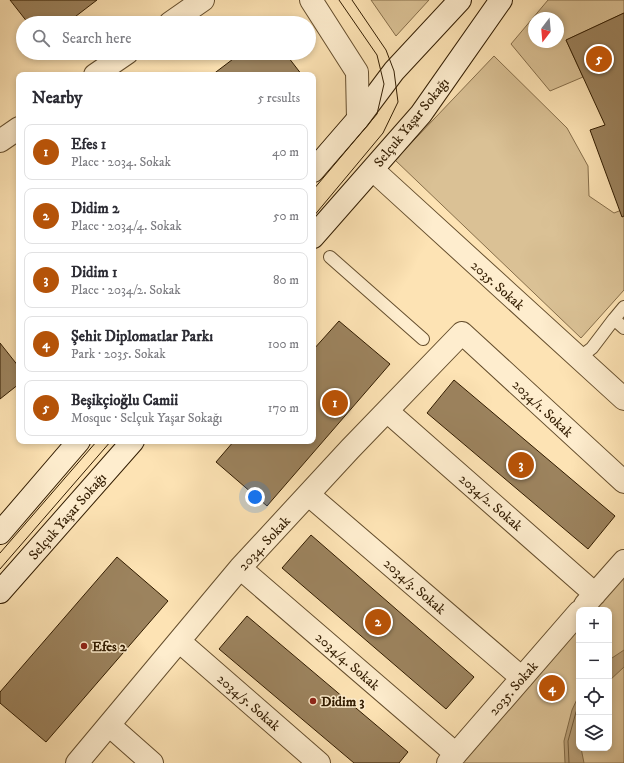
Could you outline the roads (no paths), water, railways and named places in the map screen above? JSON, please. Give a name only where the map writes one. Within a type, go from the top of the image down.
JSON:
[{"type":"street","points":[[180,16],[203,0]]},
{"type":"street","points":[[311,0],[357,72],[358,119]]},
{"type":"street","points":[[316,168],[358,119],[394,71],[460,0]]},
{"type":"street","name":"Selçuk Yaşar Sokağı","points":[[316,234],[421,114],[501,0]]},
{"type":"street","points":[[99,72],[117,60]]},
{"type":"street","points":[[0,141],[16,130]]},
{"type":"street","name":"2035. Sokak","points":[[373,170],[624,399]]},
{"type":"street","name":"2034. Sokak","points":[[77,763],[240,568],[387,411],[462,334]]},
{"type":"street","name":"2034/1. Sokak","points":[[462,334],[624,482]]},
{"type":"street","name":"2034/2. Sokak","points":[[387,411],[588,602]]},
{"type":"street","points":[[0,533],[76,444]]},
{"type":"street","name":"Selçuk Yaşar Sokağı","points":[[0,592],[130,444]]},
{"type":"street","name":"2034/3. Sokak","points":[[309,494],[522,678]]},
{"type":"street","points":[[588,602],[624,561]]},
{"type":"street","name":"2034/4. Sokak","points":[[240,568],[452,758]]},
{"type":"street","name":"2035. Sokak","points":[[452,758],[576,615]]},
{"type":"street","name":"2034/5. Sokak","points":[[179,641],[319,763]]},
{"type":"street","points":[[109,725],[152,763]]},
{"type":"lane","points":[[330,257],[423,339]]},
{"type":"lane","points":[[579,358],[592,348],[624,307]]},
{"type":"lane","points":[[614,319],[624,328]]},
{"type":"water","points":[[624,650],[624,667],[612,678],[612,658]]},
{"type":"water","points":[[576,701],[576,751],[582,751],[584,763],[565,763],[564,741],[572,710]]},
{"type":"tram line","points":[[316,186],[377,114],[384,84],[377,55],[339,0]]},
{"type":"tram line","points":[[316,213],[383,133],[398,102],[394,71],[386,50],[352,0]]},
{"type":"tram line","points":[[0,553],[94,444]]},
{"type":"tram line","points":[[0,569],[108,444]]},
{"type":"place","name":"Beşikçioğlu Camii","points":[[599,59]]},
{"type":"place","name":"Efes 1","points":[[335,403]]},
{"type":"place","name":"Didim 1","points":[[521,465]]},
{"type":"place","name":"Didim 2","points":[[378,622]]},
{"type":"place","name":"Efes 2","points":[[84,646]]},
{"type":"place","name":"Şehit Diplomatlar Parkı","points":[[552,688]]},
{"type":"place","name":"Didim 3","points":[[313,701]]}]
